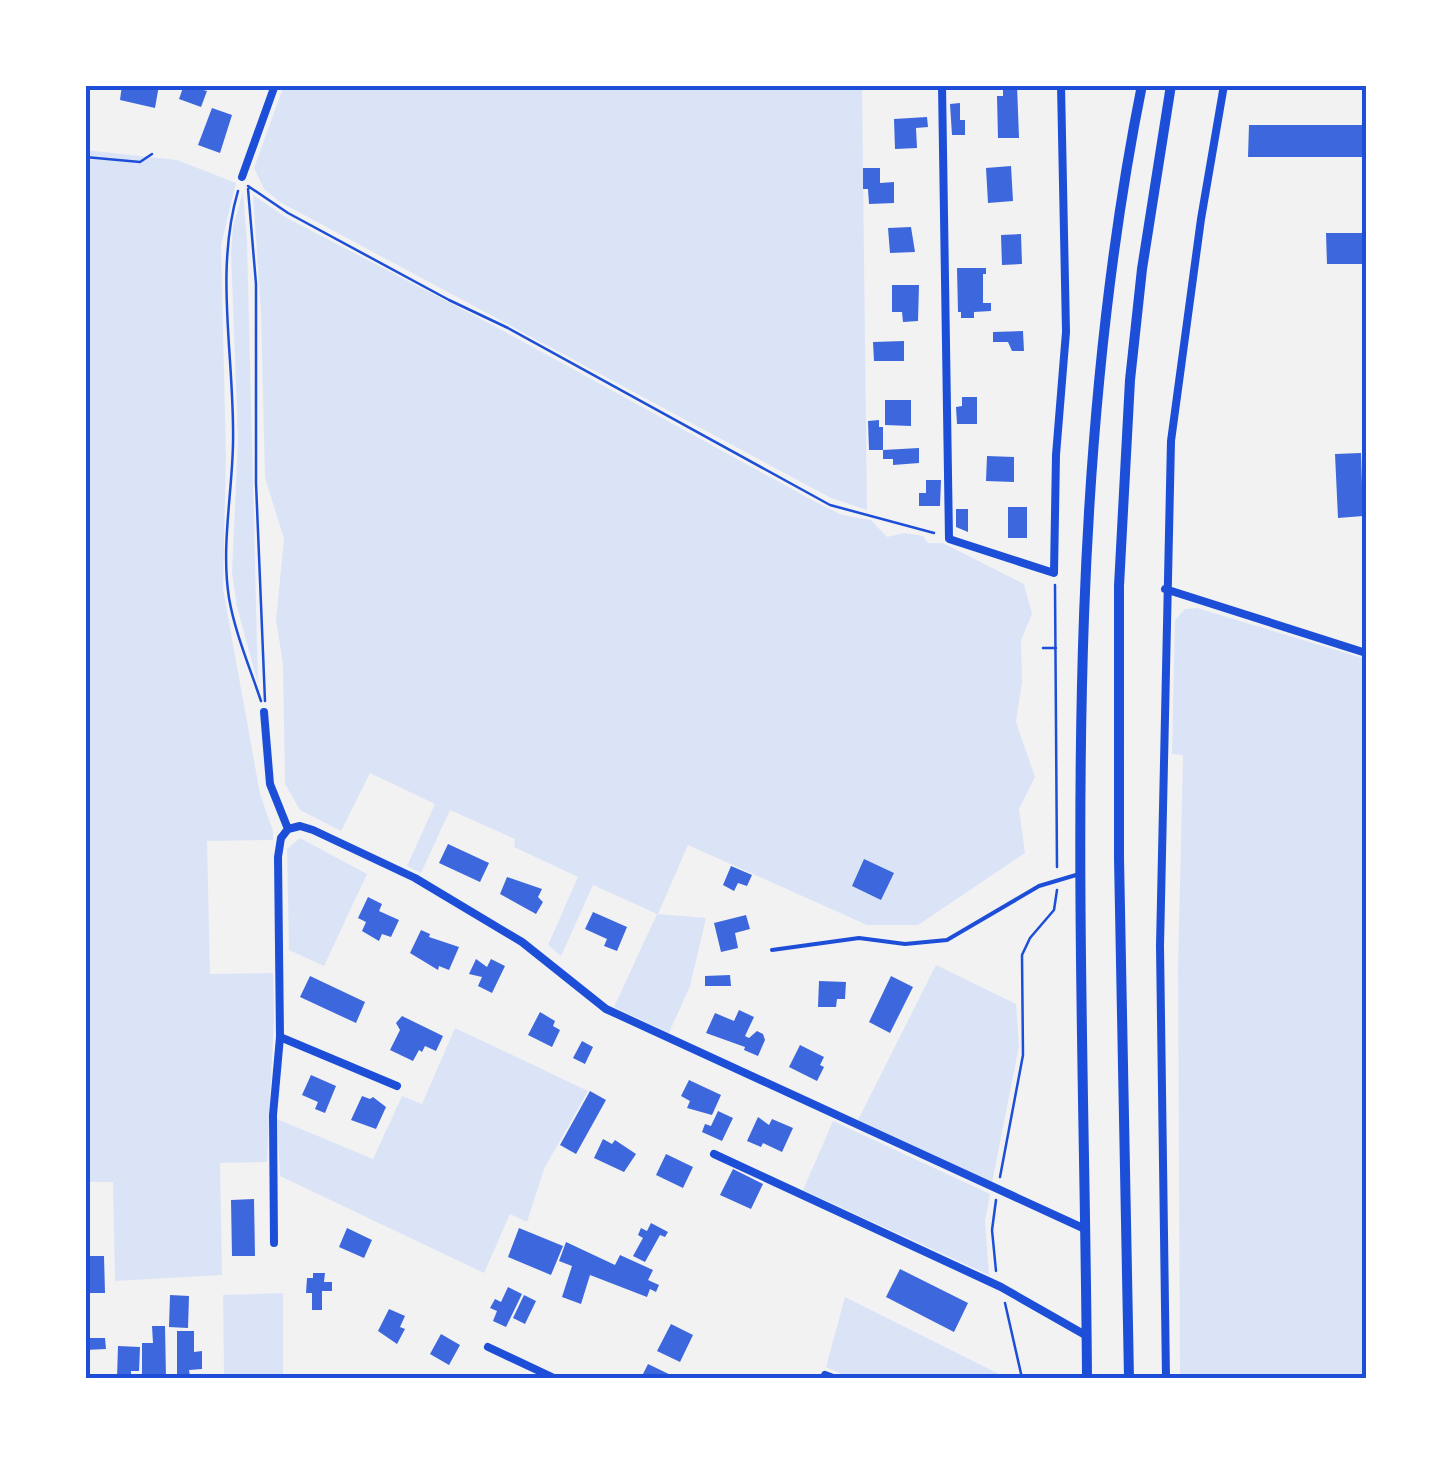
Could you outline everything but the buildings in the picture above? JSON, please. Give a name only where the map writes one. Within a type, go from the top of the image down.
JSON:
[{"type":"main road","points":[[1087,1378],[1080,874],[1084,578],[1108,282],[1142,85]]},
{"type":"main road","points":[[1128,1378],[1118,686],[1124,489],[1142,269],[1172,85]]},
{"type":"street","points":[[242,177],[275,85]]},
{"type":"street","points":[[942,85],[949,539],[1054,574],[1056,455],[1066,332],[1061,85]]},
{"type":"street","points":[[1166,1378],[1160,946],[1171,441],[1200,219],[1224,85]]},
{"type":"street","points":[[1166,589],[1366,653]]},
{"type":"street","points":[[264,712],[270,784],[288,829]]},
{"type":"street","points":[[274,1243],[273,1116],[280,1037],[278,858],[281,838],[288,829],[300,826],[415,878],[522,942],[606,1009],[1085,1230]]},
{"type":"street","points":[[280,1037],[397,1086]]},
{"type":"street","points":[[714,1154],[1001,1286],[1087,1336]]},
{"type":"street","points":[[488,1347],[554,1378]]},
{"type":"lane","points":[[772,950],[860,938],[905,944],[948,940],[1021,895],[1080,874]]},
{"type":"path","points":[[85,158],[140,162],[152,154]]},
{"type":"path","points":[[242,177],[248,186],[288,212],[830,505],[908,524],[949,539]]},
{"type":"path","points":[[242,177],[227,241],[233,442],[226,560],[229,598],[264,712]]},
{"type":"path","points":[[248,186],[256,284],[256,483],[264,712]]},
{"type":"path","points":[[1022,1378],[992,1245],[998,1191],[1024,1056],[1022,955],[1030,938],[1054,910],[1057,880],[1054,574]]},
{"type":"path","points":[[1042,648],[1057,648]]},
{"type":"shaded area","points":[[284,85],[862,85],[867,510],[831,498],[280,202],[264,189],[254,168]]},
{"type":"shaded area","points":[[85,150],[177,160],[236,183],[221,245],[226,455],[223,589],[260,794],[273,840],[207,841],[210,974],[273,973],[274,1018],[267,1162],[220,1163],[222,1275],[115,1281],[113,1182],[85,1182]]},
{"type":"shaded area","points":[[243,192],[258,684],[232,573],[238,439],[231,253],[233,226]]},
{"type":"shaded area","points":[[253,195],[287,218],[500,329],[812,500],[842,515],[871,520],[887,537],[905,533],[923,536],[928,543],[943,543],[1024,584],[1032,614],[1021,640],[1022,682],[1016,722],[1035,777],[1019,809],[1025,853],[918,925],[867,925],[688,845],[658,914],[706,918],[690,986],[669,1033],[614,1007],[657,914],[593,885],[561,956],[548,945],[578,877],[514,847],[515,839],[450,810],[421,873],[407,866],[435,804],[370,773],[341,831],[300,810],[285,784],[283,664],[276,620],[284,539],[265,478],[261,311]]},
{"type":"shaded area","points":[[1197,608],[1366,659],[1366,1378],[1180,1378],[1178,968],[1183,755],[1172,754],[1175,620],[1185,609]]},
{"type":"shaded area","points":[[300,838],[367,874],[324,966],[289,950],[287,849]]},
{"type":"shaded area","points":[[936,965],[1016,1004],[1019,1046],[992,1183],[858,1120]]},
{"type":"shaded area","points":[[455,1028],[588,1091],[544,1169],[527,1222],[510,1214],[484,1273],[280,1176],[277,1119],[373,1159],[402,1096],[422,1104]]},
{"type":"shaded area","points":[[833,1121],[990,1194],[985,1221],[989,1275],[803,1190]]},
{"type":"shaded area","points":[[283,1293],[283,1378],[224,1378],[223,1295]]},
{"type":"shaded area","points":[[845,1297],[1007,1378],[850,1378],[826,1367]]}]
